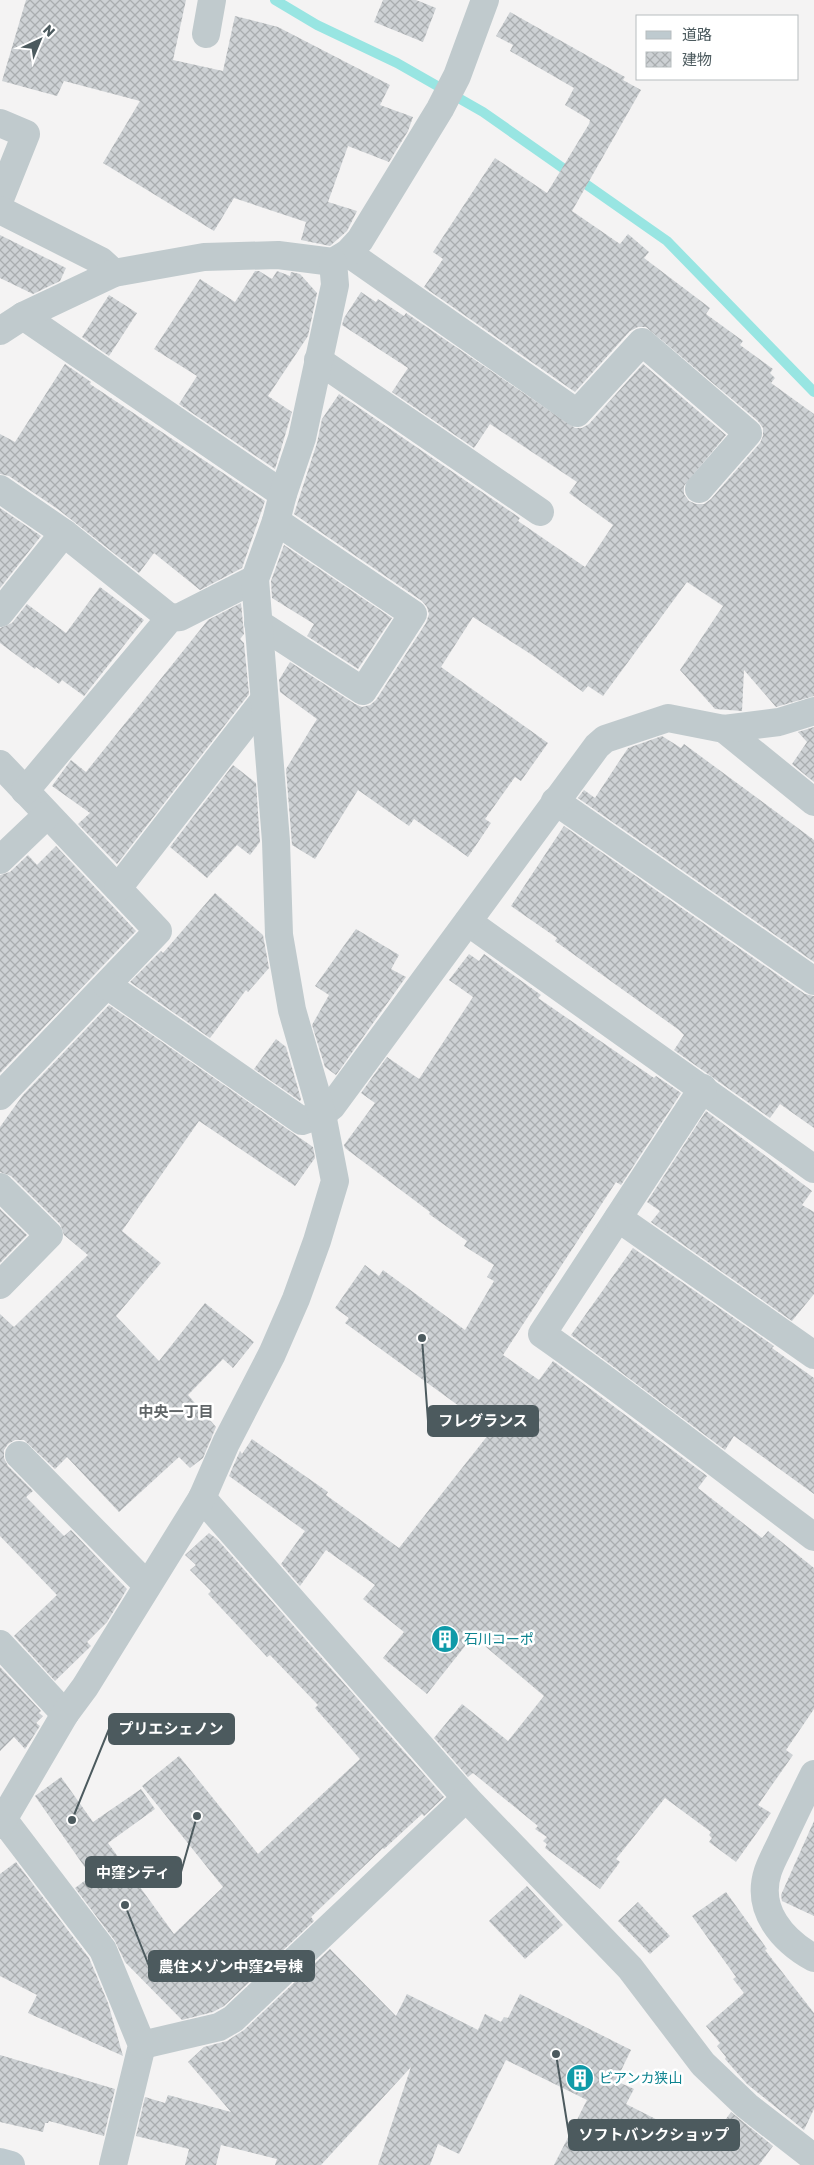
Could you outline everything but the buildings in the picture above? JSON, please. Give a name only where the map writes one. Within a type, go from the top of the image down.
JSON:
[{"type":"street","points":[[206,34],[212,0]]},
{"type":"street","points":[[113,2165],[142,2045],[103,1950],[2,1822],[65,1714],[85,1687],[146,1585],[202,1498],[226,1443],[272,1354],[296,1299],[317,1241],[335,1181],[322,1114],[292,1010],[279,935],[276,841],[254,579],[276,521],[282,494],[302,438],[341,257],[360,240],[440,109],[457,76],[485,0]]},
{"type":"street","points":[[0,124],[26,134],[0,199]]},
{"type":"street","points":[[0,210],[101,262],[114,273]]},
{"type":"street","points":[[0,331],[24,316],[114,273],[204,257],[278,255],[341,257],[578,414],[642,342],[748,433],[699,489]]},
{"type":"street","points":[[24,316],[282,494]]},
{"type":"street","points":[[318,360],[540,512]]},
{"type":"street","points":[[0,489],[64,533],[170,618],[180,617],[254,579]]},
{"type":"street","points":[[258,623],[363,691],[413,614],[276,521]]},
{"type":"street","points":[[0,613],[64,533]]},
{"type":"street","points":[[26,791],[170,618]]},
{"type":"street","points":[[118,888],[264,700]]},
{"type":"street","points":[[107,985],[302,1121],[322,1114],[332,1106],[596,746],[605,739],[668,718],[724,728],[779,722],[814,711]]},
{"type":"street","points":[[724,728],[814,802]]},
{"type":"street","points":[[0,764],[158,931],[0,1096]]},
{"type":"street","points":[[555,801],[814,981]]},
{"type":"street","points":[[0,860],[47,815]]},
{"type":"street","points":[[468,922],[814,1169]]},
{"type":"street","points":[[703,1088],[542,1334],[621,1389],[710,1460],[814,1537]]},
{"type":"street","points":[[0,1186],[49,1235],[0,1285]]},
{"type":"street","points":[[618,1218],[814,1355]]},
{"type":"street","points":[[18,1455],[146,1585]]},
{"type":"street","points":[[202,1498],[466,1798],[630,1968],[703,2064],[747,2106],[814,2158]]},
{"type":"street","points":[[0,1644],[65,1714]]},
{"type":"street","points":[[814,1774],[767,1872],[765,1891],[768,1912],[783,1937],[796,1948],[814,1958]]},
{"type":"street","points":[[142,2045],[219,2027],[233,2019],[466,1798]]},
{"type":"street","points":[[0,2162],[12,2165]]},
{"type":"waterway","points":[[275,0],[317,25],[397,63],[483,112],[667,241],[814,392]]},
{"type":"place","name":"フレグランス","points":[[422,1338]]},
{"type":"place","name":"石川コーポ","points":[[445,1639]]},
{"type":"place","name":"中窪シティ","points":[[197,1816]]},
{"type":"place","name":"プリエシェノン","points":[[72,1820]]},
{"type":"place","name":"農住メゾン中窪2号棟","points":[[125,1905]]},
{"type":"place","name":"ソフトバンクショップ","points":[[556,2054]]},
{"type":"place","name":"ビアンカ狭山","points":[[580,2078]]},
{"type":"district","name":"中央一丁目","points":[[176,1412]]}]
